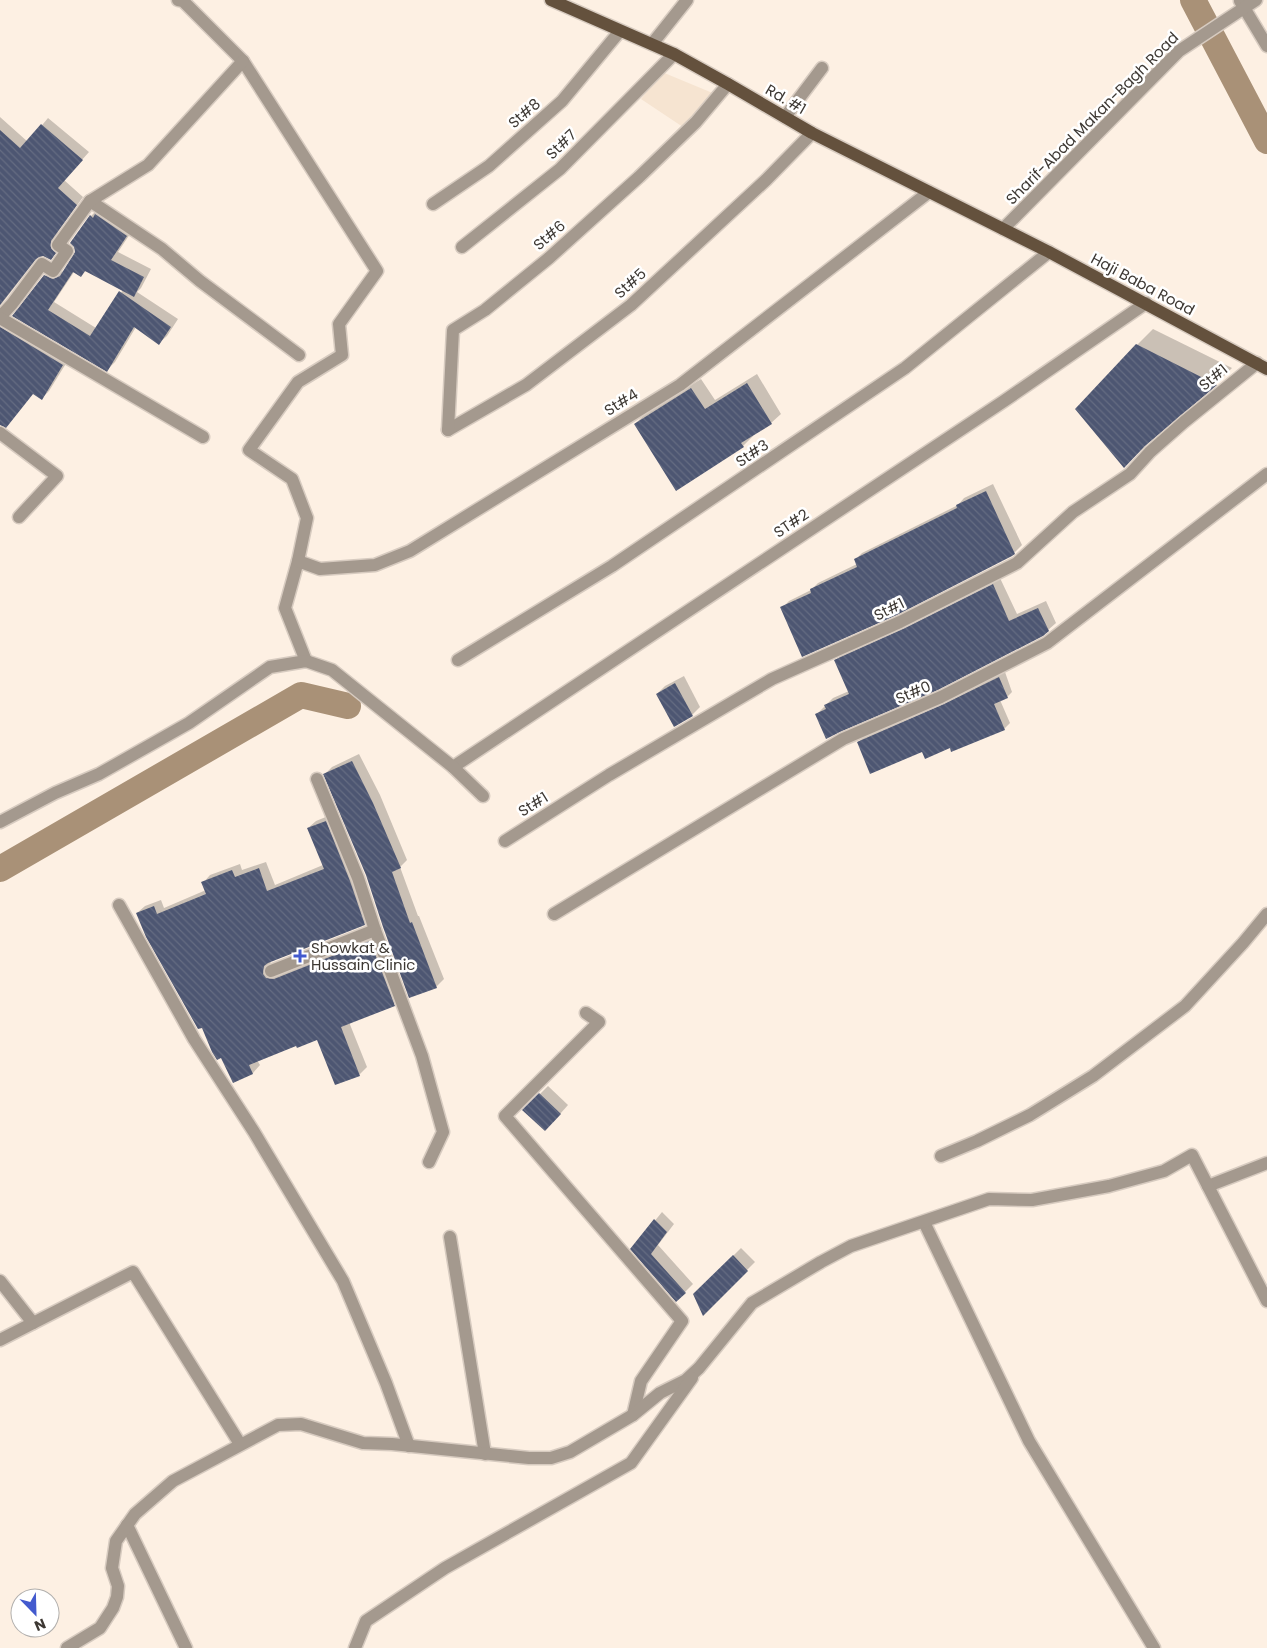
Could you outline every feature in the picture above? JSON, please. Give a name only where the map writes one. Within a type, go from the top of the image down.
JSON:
[{"type":"main road","name":"Rd. #1","points":[[554,0],[674,54],[812,133],[1002,229]]},
{"type":"main road","name":"Haji Baba Road","points":[[1002,229],[1146,303],[1262,366]]},
{"type":"street","points":[[178,0],[183,1],[243,61],[377,271],[339,324],[342,355],[298,382],[249,450],[292,479],[307,518],[298,562],[285,608],[306,661]]},
{"type":"street","points":[[652,44],[687,0]]},
{"type":"street","name":"Sharif-Abad Makan-Bagh Road","points":[[1002,229],[1179,51],[1240,6],[1256,0]]},
{"type":"street","points":[[1240,6],[1267,46]]},
{"type":"street","name":"St#8","points":[[433,204],[489,166],[562,101],[620,31]]},
{"type":"street","name":"St#7","points":[[462,247],[560,169],[674,54]]},
{"type":"street","points":[[203,437],[0,317],[42,264],[53,271],[67,251],[58,245],[90,201],[148,165],[243,61]]},
{"type":"street","points":[[785,117],[822,68]]},
{"type":"street","name":"St#6","points":[[448,430],[453,330],[485,310],[549,258],[639,178],[696,122],[728,84]]},
{"type":"street","name":"St#5","points":[[448,430],[526,385],[631,306],[766,180],[812,133]]},
{"type":"street","name":"St#4","points":[[298,562],[320,569],[375,565],[410,550],[680,385],[929,192]]},
{"type":"street","points":[[90,201],[162,249],[200,282],[299,355]]},
{"type":"street","name":"St#3","points":[[458,660],[612,566],[905,368],[1048,252]]},
{"type":"street","name":"ST#2","points":[[453,766],[1004,402],[1146,303]]},
{"type":"street","name":"St#1","points":[[505,841],[609,775],[772,679],[892,626],[1018,563],[1072,512],[1130,474],[1150,452],[1177,428],[1262,366]]},
{"type":"street","points":[[0,433],[57,476],[19,518]]},
{"type":"street","name":"St#0","points":[[554,914],[843,739],[941,697],[1047,643],[1267,474]]},
{"type":"street","points":[[0,822],[55,793],[98,774],[189,723],[270,667],[306,661],[332,670],[453,766],[482,796]]},
{"type":"street","points":[[317,778],[358,878],[375,930],[422,1056],[443,1132],[428,1162]]},
{"type":"street","points":[[118,905],[194,1040],[254,1132],[343,1282],[386,1383],[409,1446]]},
{"type":"street","points":[[941,1156],[1030,1115],[1093,1076],[1185,1006],[1267,914]]},
{"type":"street","points":[[271,971],[375,930]]},
{"type":"street","points":[[586,1013],[599,1022],[505,1116],[682,1322],[641,1381],[633,1415]]},
{"type":"street","points":[[355,1648],[366,1621],[446,1568],[631,1463],[699,1368],[752,1304],[850,1246],[989,1199],[1032,1200],[1109,1186],[1164,1170],[1192,1155],[1267,1301]]},
{"type":"street","points":[[1208,1186],[1267,1163]]},
{"type":"street","points":[[924,1222],[1028,1441],[1154,1648]]},
{"type":"street","points":[[450,1237],[485,1454]]},
{"type":"street","points":[[0,1340],[133,1272],[240,1444]]},
{"type":"street","points":[[0,1282],[33,1323]]},
{"type":"street","points":[[67,1648],[100,1628],[113,1608],[118,1586],[112,1568],[116,1541],[135,1514],[172,1481],[278,1425],[301,1424],[363,1443],[529,1458],[550,1458],[570,1452],[633,1415],[660,1393],[686,1380],[699,1368]]},
{"type":"street","points":[[127,1525],[186,1648]]},
{"type":"shaded area","points":[[662,72],[715,94],[683,127],[641,99]]},
{"type":"building","points":[[41,124],[83,160],[58,188],[77,205],[51,241],[51,248],[56,253],[51,260],[43,256],[36,259],[0,305],[0,130],[20,148]]},
{"type":"building","points":[[95,214],[127,236],[111,260],[144,277],[134,297],[85,271],[81,277],[73,272],[48,310],[90,336],[119,291],[171,327],[159,345],[134,327],[107,372],[12,316],[44,275],[53,279],[60,276],[75,252],[74,247],[70,243],[90,215],[93,218]]},
{"type":"building","points":[[0,327],[63,365],[42,400],[33,394],[6,428],[0,425]]},
{"type":"building","points":[[1136,344],[1217,385],[1145,446],[1124,468],[1075,409]]},
{"type":"building","points":[[747,383],[772,424],[741,443],[744,447],[676,491],[634,424],[691,388],[705,409]]},
{"type":"building","points":[[986,491],[1015,554],[897,615],[802,657],[780,607],[811,593],[810,589],[857,567],[854,559],[957,508],[956,505]]},
{"type":"building","points":[[993,584],[1009,621],[1038,608],[1049,631],[1043,636],[938,690],[826,739],[815,714],[826,709],[824,705],[849,694],[834,660],[903,629]]},
{"type":"building","points":[[999,677],[1008,698],[994,704],[1005,730],[951,752],[950,748],[925,759],[922,752],[870,774],[857,742],[944,704]]},
{"type":"building","points":[[675,683],[693,716],[674,727],[656,694]]},
{"type":"building","points":[[352,761],[373,803],[401,868],[392,872],[410,923],[412,922],[437,988],[409,998],[366,875],[323,774]]},
{"type":"building","points":[[326,821],[365,925],[268,963],[264,966],[263,974],[266,978],[274,979],[370,941],[395,1006],[341,1027],[360,1076],[335,1085],[317,1040],[297,1048],[296,1046],[249,1065],[253,1074],[233,1083],[221,1058],[217,1060],[212,1052],[202,1028],[198,1029],[146,937],[136,913],[154,906],[157,914],[206,894],[201,882],[232,870],[235,877],[259,868],[267,891],[324,869],[307,828]]},
{"type":"building","points":[[539,1093],[561,1114],[545,1131],[522,1110]]},
{"type":"building","points":[[654,1219],[667,1232],[651,1254],[686,1293],[676,1302],[630,1249]]},
{"type":"building","points":[[733,1255],[748,1271],[703,1316],[693,1294]]},
{"type":"waterway","points":[[1193,0],[1267,141]]},
{"type":"waterway","points":[[0,869],[301,695],[348,706]]},
{"type":"place","name":"Showkat & Hussain Clinic","points":[[300,956]]}]
